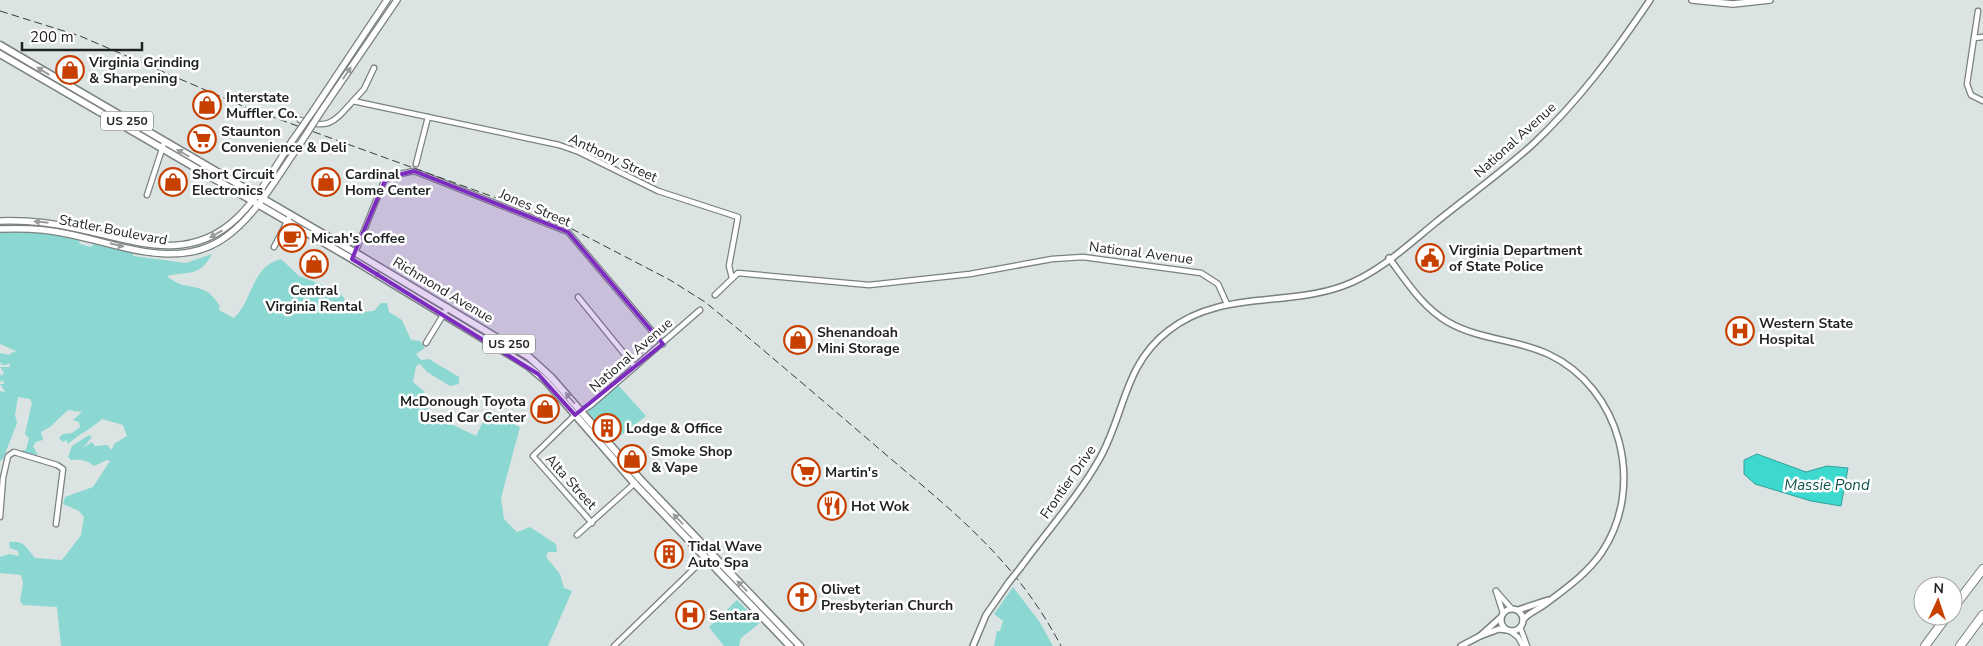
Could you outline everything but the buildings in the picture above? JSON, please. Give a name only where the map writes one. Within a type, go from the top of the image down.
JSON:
[{"type":"highway","points":[[1963,595],[1983,569]]},
{"type":"highway","points":[[1960,646],[1983,615]]},
{"type":"highway","points":[[1925,646],[1940,626]]},
{"type":"main road","name":"Statler Boulevard","points":[[259,197],[292,141],[387,0]]},
{"type":"main road","name":"Statler Boulevard","points":[[0,229],[50,231],[145,252],[180,253],[200,249],[225,237],[300,144],[397,0]]},
{"type":"main road","points":[[1692,0],[1729,4],[1770,0]]},
{"type":"main road","name":"Richmond Avenue","points":[[0,45],[254,203],[288,218]]},
{"type":"main road","name":"Richmond Avenue","points":[[0,54],[163,146],[259,197],[288,218],[529,357],[551,377],[582,412],[637,482],[712,554],[800,646]]},
{"type":"main road","name":"Statler Boulevard","points":[[0,221],[54,224],[147,244],[175,246],[198,242],[220,231],[254,203]]},
{"type":"main road","name":"Richmond Avenue","points":[[446,310],[528,366],[546,381],[705,558],[790,646]]},
{"type":"street","name":"National Avenue","points":[[732,278],[738,273],[869,284],[970,274],[1052,258],[1084,257],[1201,272],[1218,284],[1227,304],[1299,298],[1324,292],[1360,279],[1505,168],[1543,133],[1596,77],[1650,0]]},
{"type":"street","points":[[1978,11],[1967,87],[1974,98],[1983,101]]},
{"type":"street","points":[[1974,38],[1983,36]]},
{"type":"street","points":[[300,120],[316,126],[326,125],[364,89],[374,68]]},
{"type":"street","name":"Anthony Street","points":[[353,101],[567,147],[658,191],[738,217],[729,266],[732,278]]},
{"type":"street","points":[[416,164],[428,117]]},
{"type":"street","points":[[148,195],[163,146]]},
{"type":"street","name":"Jones Street","points":[[354,256],[386,178],[414,171],[498,203],[571,235],[663,344]]},
{"type":"street","points":[[274,247],[288,218]]},
{"type":"street","points":[[1389,258],[1428,307],[1440,317],[1461,328],[1524,345],[1561,361],[1581,377],[1596,393],[1608,413],[1620,441],[1624,494],[1619,514],[1606,544],[1588,569],[1570,586],[1523,620],[1520,627],[1527,646]]},
{"type":"street","points":[[715,295],[732,278]]},
{"type":"street","points":[[578,298],[635,367]]},
{"type":"street","name":"Frontier Drive","points":[[973,646],[986,615],[1097,463],[1109,439],[1130,379],[1145,354],[1162,335],[1181,322],[1204,310],[1227,304]]},
{"type":"street","points":[[426,343],[446,310]]},
{"type":"street","name":"National Avenue","points":[[575,415],[582,412],[663,344],[700,310]]},
{"type":"street","name":"Alta Street","points":[[575,415],[533,456],[592,522]]},
{"type":"street","points":[[0,517],[5,466],[8,456],[14,452],[57,465],[63,469],[56,524]]},
{"type":"street","points":[[577,535],[637,482]]},
{"type":"street","points":[[614,646],[705,558],[712,554]]},
{"type":"street","points":[[1523,646],[1518,637],[1502,625],[1502,615],[1496,591],[1510,608],[1518,610],[1549,600]]},
{"type":"street","points":[[1461,646],[1480,636],[1510,608]]},
{"type":"street","points":[[1518,610],[1523,620]]},
{"type":"street","points":[[1480,636],[1498,629],[1509,630],[1520,627]]},
{"type":"highlighted area","points":[[414,171],[568,232],[663,344],[575,415],[538,374],[352,259],[386,178]]},
{"type":"shaded area","points":[[0,232],[58,235],[78,239],[80,244],[91,247],[95,243],[133,252],[133,256],[186,263],[212,254],[208,261],[198,270],[167,276],[178,283],[209,293],[220,306],[219,310],[234,318],[241,310],[258,276],[271,263],[281,259],[299,276],[339,291],[349,305],[361,312],[374,311],[381,303],[387,303],[389,312],[402,320],[411,340],[420,341],[425,348],[416,354],[421,360],[429,359],[459,377],[459,384],[450,386],[427,372],[420,364],[416,366],[413,382],[425,392],[416,397],[415,402],[428,408],[432,415],[476,436],[488,412],[520,427],[501,498],[504,519],[517,532],[530,527],[556,544],[557,552],[548,552],[546,557],[560,574],[564,588],[572,591],[548,646],[61,646],[57,607],[23,605],[20,601],[23,583],[21,575],[0,573],[0,557],[9,554],[19,556],[18,551],[10,548],[9,542],[18,542],[24,545],[35,558],[62,560],[81,535],[84,517],[79,511],[63,504],[65,497],[93,487],[110,461],[107,460],[94,466],[83,460],[71,460],[68,457],[72,446],[89,435],[92,437],[83,448],[92,442],[95,446],[107,445],[112,450],[114,444],[127,436],[123,425],[102,419],[68,444],[66,440],[63,442],[59,438],[63,434],[72,433],[80,427],[79,422],[73,420],[82,412],[68,410],[50,427],[41,432],[43,440],[36,442],[33,446],[38,455],[24,453],[22,450],[26,450],[29,438],[25,434],[32,403],[30,399],[18,397],[15,415],[17,423],[3,459],[0,461],[0,391],[5,392],[0,384],[4,384],[3,380],[0,382],[0,373],[1,376],[4,373],[0,367],[10,367],[9,363],[0,365],[3,363],[0,363],[0,353],[10,355],[11,352],[16,351],[0,344]]},
{"type":"shaded area","points":[[618,385],[646,416],[612,442],[587,412]]},
{"type":"shaded area","points":[[1013,587],[1039,621],[1053,646],[994,646],[997,631],[1000,631],[1003,621],[994,614]]},
{"type":"shaded area","points":[[737,600],[760,623],[741,638],[739,646],[724,646],[709,627]]},
{"type":"water","name":"Massie Pond","points":[[1757,454],[1806,472],[1827,466],[1848,468],[1841,506],[1811,501],[1755,484],[1744,474],[1744,460]]},
{"type":"railway","points":[[0,11],[80,36],[245,107],[549,217],[670,280],[705,302],[743,333],[964,522],[1007,566],[1026,590],[1061,646]]},
{"type":"place","name":"Virginia Grinding & Sharpening","points":[[70,70]]},
{"type":"place","name":"Interstate Muffler Co.","points":[[207,105]]},
{"type":"place","name":"Staunton Convenience & Deli","points":[[202,139]]},
{"type":"place","name":"Short Circuit Electronics","points":[[173,182]]},
{"type":"place","name":"Cardinal Home Center","points":[[326,182]]},
{"type":"place","name":"Micah's Coffee","points":[[292,238]]},
{"type":"place","name":"Virginia Department of State Police","points":[[1430,258]]},
{"type":"place","name":"Central Virginia Rental","points":[[314,264]]},
{"type":"place","name":"Western State Hospital","points":[[1740,331]]},
{"type":"place","name":"Shenandoah Mini Storage","points":[[798,340]]},
{"type":"place","name":"McDonough Toyota Used Car Center","points":[[545,409]]},
{"type":"place","name":"Lodge & Office","points":[[607,428]]},
{"type":"place","name":"Smoke Shop & Vape","points":[[632,459]]},
{"type":"place","name":"Martin's","points":[[806,472]]},
{"type":"place","name":"Hot Wok","points":[[832,506]]},
{"type":"place","name":"Tidal Wave Auto Spa","points":[[669,554]]},
{"type":"place","name":"Olivet Presbyterian Church","points":[[802,597]]},
{"type":"place","name":"Sentara","points":[[690,615]]}]
